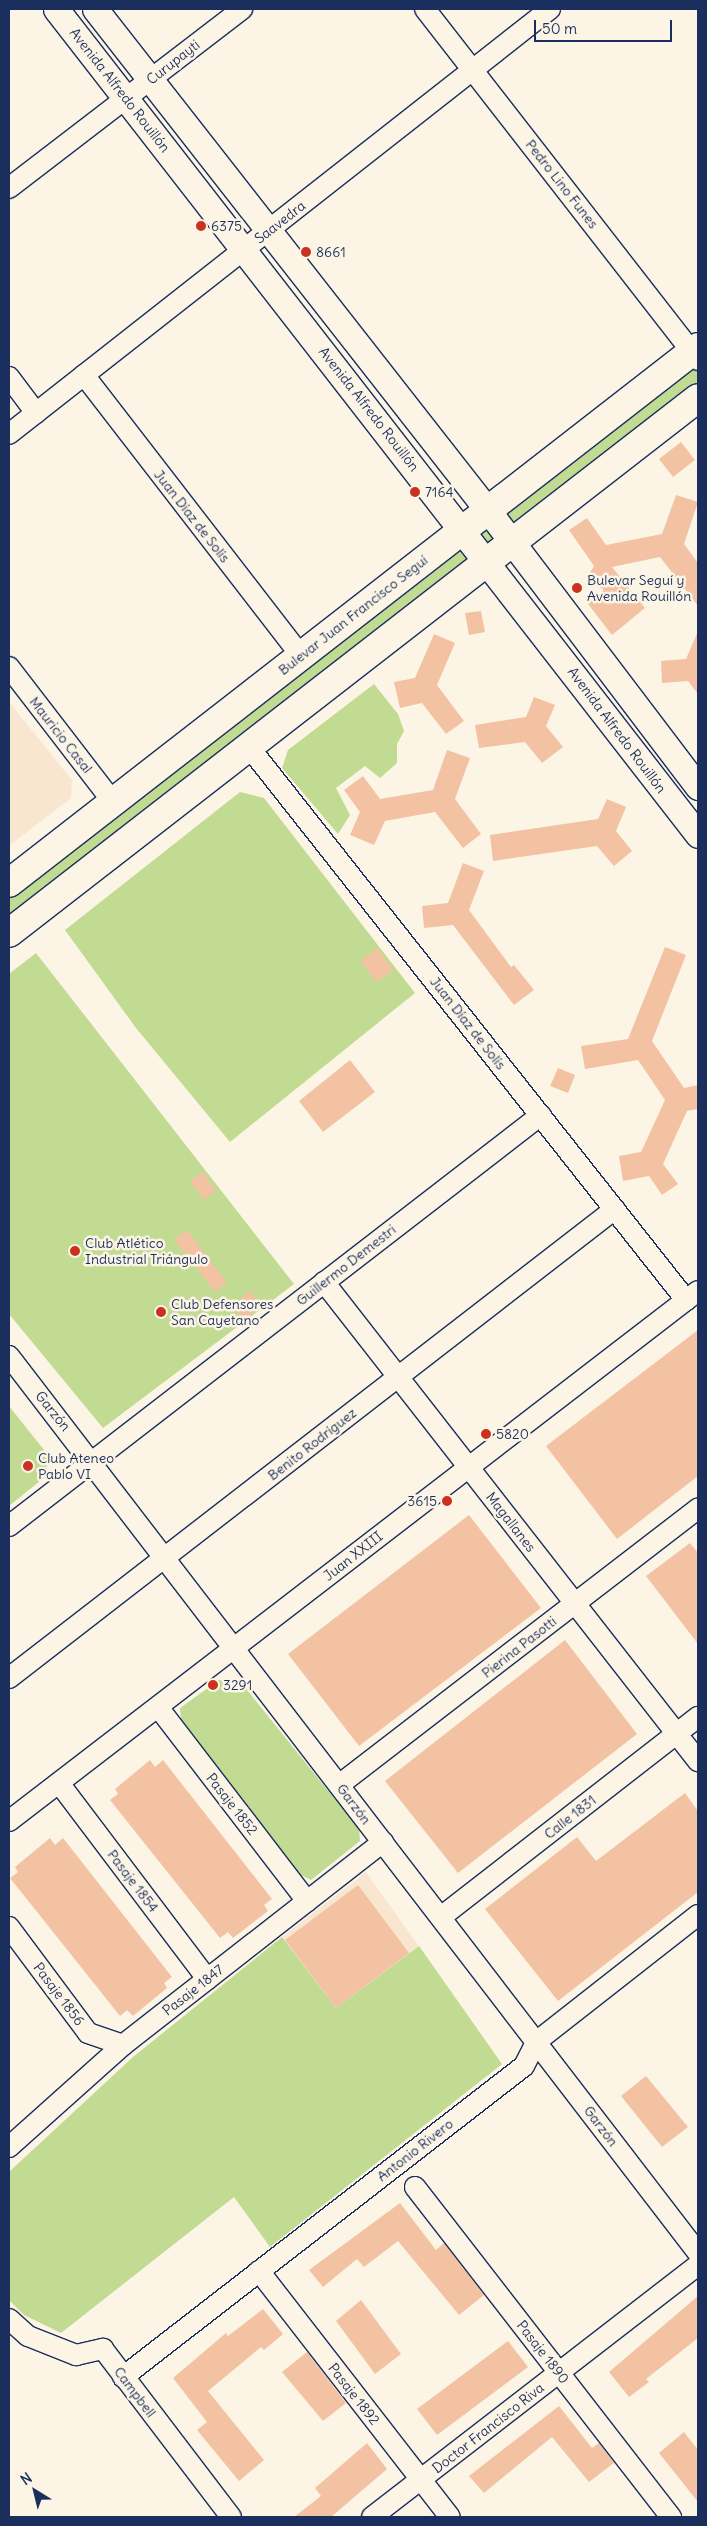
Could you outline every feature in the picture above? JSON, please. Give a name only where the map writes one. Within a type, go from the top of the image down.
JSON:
[{"type":"main road","name":"Bulevar Juan Francisco Seguí","points":[[9,883],[463,530],[696,353]]},
{"type":"main road","points":[[9,933],[698,398]]},
{"type":"street","name":"Avenida Alfredo Rouillón","points":[[56,9],[488,562],[698,836]]},
{"type":"street","points":[[95,9],[488,511],[698,787]]},
{"type":"street","name":"Curupayti","points":[[9,188],[242,9]]},
{"type":"street","name":"Pedro Lino Funes","points":[[425,9],[696,353]]},
{"type":"street","name":"Saavedra","points":[[9,434],[550,9]]},
{"type":"street","name":"Juan Díaz de Solís","points":[[84,375],[301,656]]},
{"type":"street","points":[[9,377],[36,412]]},
{"type":"street","name":"Mauricio Casal","points":[[9,668],[113,802]]},
{"type":"street","name":"Juan Díaz de Solís","points":[[249,746],[615,1209],[692,1295]]},
{"type":"street","name":"Guillermo Demestri","points":[[9,1526],[541,1115]]},
{"type":"street","name":"Benito Rodríguez","points":[[9,1678],[615,1209]]},
{"type":"street","name":"Magallanes","points":[[324,1282],[698,1761]]},
{"type":"street","name":"Juan XXIII","points":[[9,1821],[692,1295]]},
{"type":"street","name":"Garzón","points":[[9,1356],[92,1461],[698,2253]]},
{"type":"street","name":"Pierina Pasotti","points":[[339,1785],[698,1509]]},
{"type":"street","name":"Pasaje 1852","points":[[158,1707],[307,1901]]},
{"type":"street","name":"Calle 1831","points":[[441,1917],[698,1717]]},
{"type":"street","name":"Pasaje 1854","points":[[59,1783],[207,1979]]},
{"type":"street","name":"Pasaje 1847","points":[[9,2147],[123,2045],[383,1842]]},
{"type":"street","name":"Antonio Rivero","points":[[123,2377],[524,2066],[536,2042],[698,1915]]},
{"type":"street","name":"Pasaje 1856","points":[[9,1926],[88,2033],[123,2045]]},
{"type":"street","name":"Pasaje 1890","points":[[415,2187],[671,2517]]},
{"type":"street","name":"Doctor Francisco Riva","points":[[372,2517],[698,2265]]},
{"type":"street","name":"Pasaje 1892","points":[[259,2271],[450,2517]]},
{"type":"street","name":"Campbell","points":[[9,2319],[28,2336],[76,2355],[103,2349],[232,2517]]},
{"type":"shaded area","points":[[9,702],[72,780],[71,798],[9,846]]},
{"type":"shaded area","points":[[366,1872],[419,1946],[336,2008],[282,1937]]},
{"type":"green space","points":[[698,347],[698,398],[9,933],[9,883]]},
{"type":"green space","points":[[374,684],[398,714],[404,731],[397,744],[397,763],[380,778],[365,766],[336,788],[350,815],[338,834],[282,768],[288,750]]},
{"type":"green space","points":[[240,792],[264,798],[415,993],[230,1142],[136,1028],[65,930]]},
{"type":"green space","points":[[36,953],[294,1284],[103,1428],[9,1314],[9,974]]},
{"type":"green space","name":"Club Ateneo Pablo VI","points":[[9,1406],[48,1455],[45,1477],[9,1506]]},
{"type":"green space","points":[[219,1680],[243,1685],[359,1829],[360,1841],[311,1880],[301,1875],[181,1719],[180,1708]]},
{"type":"green space","points":[[282,1937],[336,2008],[419,1946],[502,2064],[270,2247],[234,2197],[61,2333],[24,2315],[9,2300],[9,2172],[133,2057]]},
{"type":"building","points":[[681,442],[695,460],[673,477],[659,459]]},
{"type":"building","points":[[676,495],[698,502],[684,544],[698,563],[698,606],[660,557],[612,567],[645,608],[612,635],[588,604],[604,590],[586,579],[594,566],[569,530],[587,518],[606,545],[662,534]]},
{"type":"building","points":[[481,611],[485,632],[469,635],[465,613]]},
{"type":"building","points":[[698,631],[698,694],[688,681],[662,683],[661,661],[686,659]]},
{"type":"building","points":[[434,634],[455,643],[437,685],[464,721],[446,734],[422,703],[400,708],[394,682],[415,678]]},
{"type":"building","points":[[534,697],[555,705],[546,726],[563,747],[542,763],[525,742],[479,748],[475,725],[526,717]]},
{"type":"building","points":[[447,750],[470,758],[455,799],[481,834],[463,848],[435,812],[385,821],[374,845],[350,835],[360,812],[344,790],[363,776],[380,799],[433,790]]},
{"type":"building","points":[[607,799],[626,807],[616,831],[632,851],[614,866],[597,846],[493,861],[490,835],[598,819]]},
{"type":"building","points":[[463,863],[484,871],[469,910],[511,967],[514,965],[534,990],[514,1005],[453,925],[424,928],[422,906],[448,903]]},
{"type":"building","points":[[665,947],[686,955],[652,1041],[684,1088],[698,1085],[698,1109],[687,1111],[663,1164],[678,1184],[662,1195],[649,1176],[623,1181],[619,1156],[641,1152],[665,1100],[638,1060],[585,1069],[581,1046],[628,1039]]},
{"type":"building","points":[[378,948],[393,971],[376,982],[361,960]]},
{"type":"building","points":[[350,1060],[375,1092],[323,1132],[299,1101]]},
{"type":"building","points":[[558,1068],[575,1075],[568,1093],[550,1086]]},
{"type":"building","points":[[203,1172],[216,1191],[204,1200],[190,1181]]},
{"type":"building","points":[[187,1230],[227,1283],[215,1292],[174,1239]]},
{"type":"building","points":[[250,1291],[262,1306],[243,1321],[232,1306]]},
{"type":"building","points":[[698,1330],[698,1476],[617,1539],[546,1446]]},
{"type":"building","points":[[469,1515],[541,1608],[359,1746],[288,1654]]},
{"type":"building","points":[[690,1543],[698,1553],[698,1644],[646,1576]]},
{"type":"building","points":[[565,1640],[637,1734],[458,1873],[385,1781]]},
{"type":"building","points":[[150,1760],[155,1767],[163,1760],[272,1899],[264,1905],[268,1911],[233,1938],[228,1932],[220,1938],[110,1800],[118,1794],[115,1789]]},
{"type":"building","points":[[685,1793],[698,1811],[698,1892],[558,2001],[485,1909],[577,1837],[596,1861]]},
{"type":"building","points":[[50,1838],[55,1845],[63,1838],[172,1977],[164,1983],[167,1988],[133,2016],[127,2010],[120,2016],[10,1878],[18,1872],[15,1867]]},
{"type":"building","points":[[358,1885],[409,1953],[336,2008],[285,1940]]},
{"type":"building","points":[[646,2076],[688,2127],[662,2147],[621,2096]]},
{"type":"building","points":[[400,2203],[436,2250],[444,2243],[484,2295],[459,2315],[398,2241],[364,2267],[357,2259],[323,2287],[309,2270]]},
{"type":"building","points":[[698,2296],[698,2338],[646,2379],[649,2382],[629,2397],[609,2372]]},
{"type":"building","points":[[361,2300],[401,2354],[375,2374],[336,2321]]},
{"type":"building","points":[[263,2309],[283,2334],[264,2350],[261,2347],[208,2391],[264,2460],[239,2481],[197,2430],[207,2422],[173,2378],[226,2333],[228,2336]]},
{"type":"building","points":[[508,2341],[528,2367],[437,2435],[417,2409]]},
{"type":"building","points":[[307,2352],[346,2403],[323,2421],[282,2372]]},
{"type":"building","points":[[559,2406],[592,2448],[599,2443],[614,2463],[589,2482],[552,2437],[484,2493],[469,2476]]},
{"type":"building","points":[[684,2432],[698,2450],[698,2502],[659,2453]]},
{"type":"building","points":[[367,2443],[387,2469],[331,2517],[294,2517],[321,2496],[315,2488]]},
{"type":"place","name":"6375","points":[[201,226]]},
{"type":"place","name":"8661","points":[[306,252]]},
{"type":"place","name":"7164","points":[[415,492]]},
{"type":"place","name":"Bulevar Seguí y Avenida Rouillón","points":[[577,588]]},
{"type":"place","name":"Club Atlético Industrial Triángulo","points":[[75,1251]]},
{"type":"place","name":"Club Defensores San Cayetano","points":[[161,1312]]},
{"type":"place","name":"5820","points":[[486,1434]]},
{"type":"place","name":"Club Ateneo Pablo VI","points":[[28,1466]]},
{"type":"place","name":"3615","points":[[447,1501]]},
{"type":"place","name":"3291","points":[[213,1685]]}]
